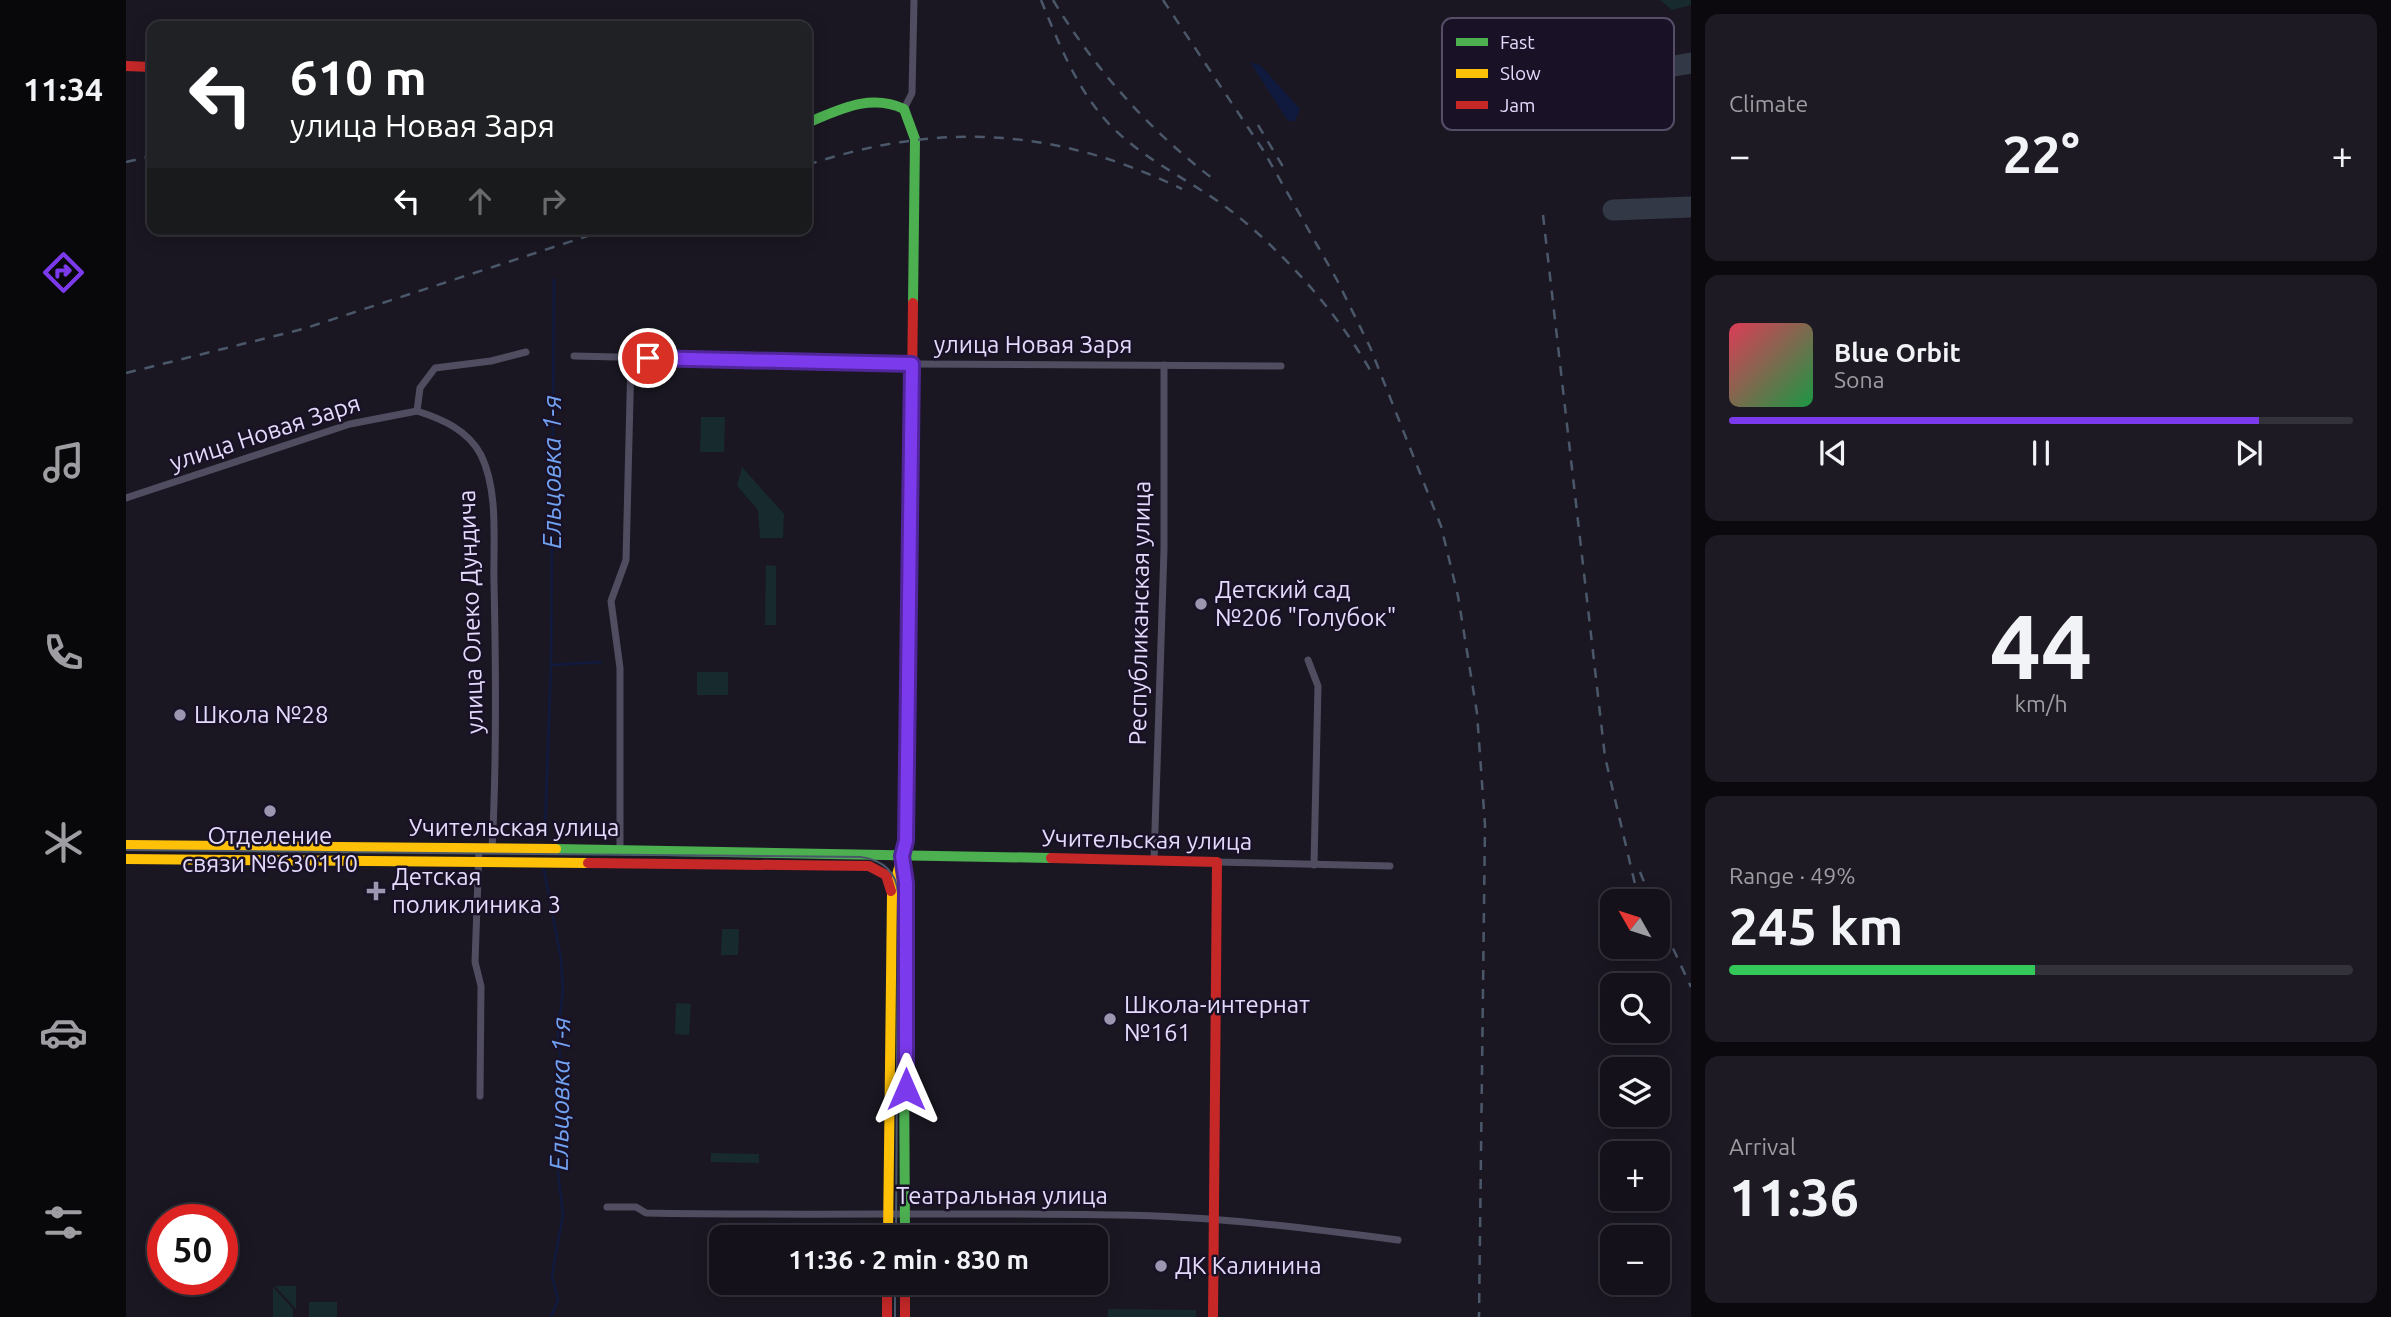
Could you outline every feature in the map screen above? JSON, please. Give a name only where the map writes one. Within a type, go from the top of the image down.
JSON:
[{"type":"main road","points":[[126,66],[147,67]]},
{"type":"main road","points":[[812,120],[851,106],[882,100],[904,109],[915,139],[906,841],[892,894],[888,1225]]},
{"type":"main road","name":"Учительская улица","points":[[126,845],[620,850],[1217,862]]},
{"type":"main road","points":[[902,856],[906,883],[906,1225]]},
{"type":"main road","name":"Учительская улица","points":[[126,859],[877,868],[886,867],[902,856]]},
{"type":"main road","points":[[1213,1317],[1217,862]]},
{"type":"main road","points":[[877,868],[888,878],[892,894]]},
{"type":"main road","points":[[887,1295],[887,1317]]},
{"type":"main road","points":[[905,1295],[905,1317]]},
{"type":"street","points":[[904,109],[912,93],[914,0]]},
{"type":"street","points":[[417,411],[420,388],[435,368],[491,361],[526,352]]},
{"type":"street","name":"улица Новая Заря","points":[[574,356],[912,364],[1281,366]]},
{"type":"street","points":[[620,850],[620,668],[611,601],[626,560],[631,358]]},
{"type":"street","name":"Республиканская улица","points":[[1154,861],[1164,549],[1164,365]]},
{"type":"street","name":"улица Новая Заря","points":[[126,498],[349,424],[417,411]]},
{"type":"street","name":"улица Олеко Дундича","points":[[417,411],[443,420],[466,435],[481,456],[490,489],[494,598],[492,849]]},
{"type":"street","points":[[1308,660],[1318,686],[1314,865]]},
{"type":"street","points":[[480,849],[475,962],[481,986],[480,1096]]},
{"type":"street","name":"Учительская улица","points":[[1217,862],[1390,866]]},
{"type":"street","name":"Театральная улица","points":[[607,1207],[636,1207],[646,1213],[1120,1215],[1215,1221],[1398,1240]]},
{"type":"green space","points":[[1660,0],[1691,0],[1691,5],[1672,10]]},
{"type":"green space","points":[[701,417],[725,417],[724,452],[700,452]]},
{"type":"green space","points":[[742,467],[784,514],[783,538],[760,538],[758,510],[737,486]]},
{"type":"green space","points":[[766,565],[776,566],[776,625],[765,625]]},
{"type":"green space","points":[[697,672],[728,672],[728,695],[697,695]]},
{"type":"green space","points":[[722,929],[739,929],[738,955],[721,955]]},
{"type":"green space","points":[[676,1003],[691,1004],[689,1035],[675,1034]]},
{"type":"green space","points":[[711,1153],[759,1154],[759,1163],[711,1162]]},
{"type":"green space","points":[[275,1286],[296,1286],[296,1309]]},
{"type":"green space","points":[[273,1287],[293,1309],[293,1317],[273,1317]]},
{"type":"green space","points":[[309,1302],[337,1302],[337,1317],[309,1317]]},
{"type":"green space","points":[[1108,1309],[1196,1310],[1196,1317],[1108,1317]]},
{"type":"water","points":[[1250,62],[1261,66],[1300,109],[1295,121],[1288,121]]},
{"type":"waterway","name":"Ельцовка 1-я","points":[[551,665],[554,280]]},
{"type":"waterway","name":"Ельцовка 1-я","points":[[545,829],[551,665],[601,662]]},
{"type":"waterway","name":"Ельцовка 1-я","points":[[544,870],[561,959],[563,990],[558,1033],[565,1115],[558,1172],[563,1215],[552,1275],[558,1300],[551,1317]]},
{"type":"taxiway","points":[[1674,66],[1691,63]]},
{"type":"taxiway","points":[[1613,210],[1691,207]]},
{"type":"tram line","points":[[126,850],[861,857],[875,861],[891,873],[898,893],[896,1225]]},
{"type":"tram line","points":[[895,1295],[895,1317]]},
{"type":"railway","points":[[1041,0],[1078,82],[1110,125],[1140,151],[1240,218],[1278,253],[1330,311],[1373,375]]},
{"type":"railway","points":[[1053,0],[1087,51],[1126,99],[1193,163],[1217,182]]},
{"type":"railway","points":[[1163,0],[1263,150],[1337,280],[1370,347],[1441,526],[1458,596],[1477,713],[1485,825],[1479,1317]]},
{"type":"railway","points":[[1258,125],[1285,170]]},
{"type":"railway","points":[[812,164],[856,151],[904,142],[951,137],[997,138],[1043,143],[1089,153],[1182,189]]},
{"type":"railway","points":[[126,162],[147,157]]},
{"type":"railway","points":[[1543,215],[1605,757],[1636,889]]},
{"type":"railway","points":[[126,373],[303,329],[591,235]]},
{"type":"railway","points":[[1640,872],[1647,889]]},
{"type":"railway","points":[[1670,942],[1691,987]]},
{"type":"traffic: fast","points":[[812,121],[867,103],[891,104],[904,109],[915,139],[913,303]]},
{"type":"traffic: fast","points":[[556,849],[1051,858]]},
{"type":"traffic: fast","points":[[903,862],[905,1225]]},
{"type":"traffic: slow","points":[[888,1225],[892,894],[906,841],[909,632]]},
{"type":"traffic: slow","points":[[126,845],[556,849]]},
{"type":"traffic: slow","points":[[126,859],[588,863]]},
{"type":"traffic: jam","points":[[126,66],[147,67]]},
{"type":"traffic: jam","points":[[909,632],[913,303]]},
{"type":"traffic: jam","points":[[1051,858],[1217,862],[1213,1317]]},
{"type":"traffic: jam","points":[[588,863],[869,866],[886,875],[891,891]]},
{"type":"traffic: jam","points":[[887,1295],[887,1317]]},
{"type":"traffic: jam","points":[[905,1295],[905,1317]]},
{"type":"place","name":"Детский сад №206 \"Голубок\"","points":[[1201,604]]},
{"type":"place","name":"Школа №28","points":[[180,715]]},
{"type":"place","name":"Отделение связи №630110","points":[[270,811]]},
{"type":"place","name":"Детская поликлиника 3","points":[[376,891]]},
{"type":"place","name":"Школа-интернат №161","points":[[1110,1019]]},
{"type":"place","name":"ДК Калинина","points":[[1161,1266]]},
{"type":"route","points":[[648,358],[912,364],[906,841],[902,856],[906,883],[906,1089]]}]
